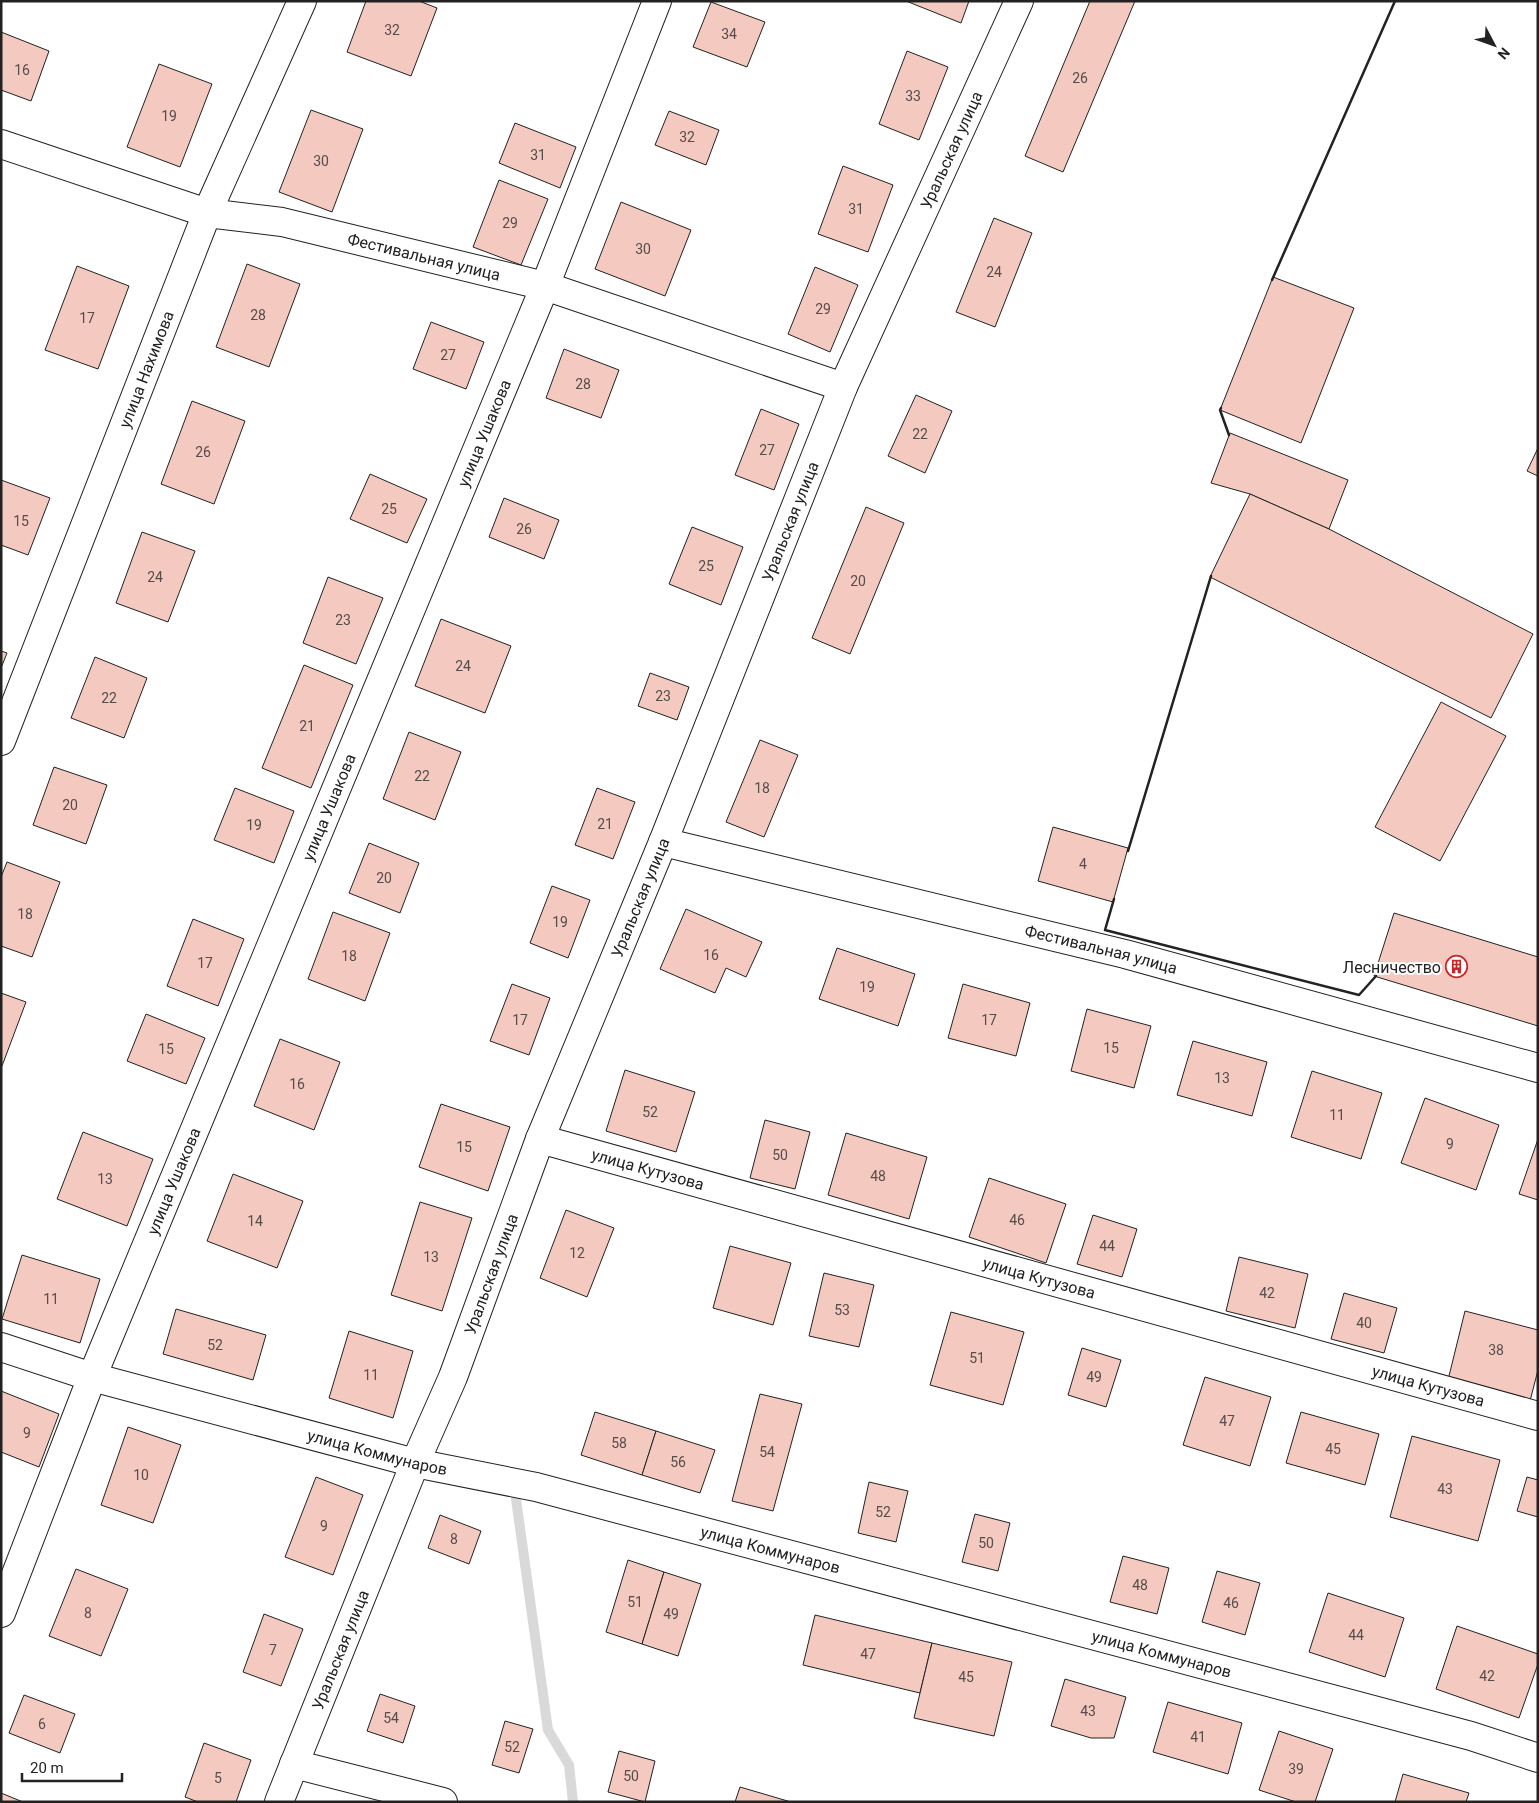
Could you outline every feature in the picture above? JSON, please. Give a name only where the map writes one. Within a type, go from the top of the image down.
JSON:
[{"type":"street","name":"улица Нахимова","points":[[1,741],[207,213],[302,1]]},
{"type":"street","name":"улица Ушакова","points":[[1,1613],[92,1377],[545,286],[658,1]]},
{"type":"street","name":"Уральская улица","points":[[278,1802],[415,1463],[453,1377],[540,1139],[663,842],[843,387],[1019,1]]},
{"type":"street","name":"Фестивальная улица","points":[[1,144],[207,213],[282,222],[545,286],[843,387]]},
{"type":"street","name":"Фестивальная улица","points":[[663,842],[1125,954],[1538,1068]]},
{"type":"street","name":"улица Кутузова","points":[[540,1139],[1538,1416]]},
{"type":"street","name":"улица Коммунаров","points":[[1,1346],[92,1377],[415,1463],[536,1487],[1471,1736],[1538,1758]]},
{"type":"street","points":[[294,1764],[443,1802]]},
{"type":"building","points":[[366,1],[419,1],[437,8],[411,76],[347,52]]},
{"type":"building","points":[[906,1],[969,1],[961,23]]},
{"type":"building","points":[[1090,1],[1135,1],[1063,172],[1025,156]]},
{"type":"building","points":[[711,2],[765,22],[747,67],[693,47]]},
{"type":"building","points":[[1,32],[49,51],[31,101],[1,90]]},
{"type":"building","points":[[907,51],[948,67],[919,140],[879,124]]},
{"type":"building","points":[[159,64],[212,84],[180,167],[127,147]]},
{"type":"building","points":[[311,110],[363,129],[332,212],[279,192]]},
{"type":"building","points":[[669,111],[719,130],[706,165],[655,145]]},
{"type":"building","points":[[515,123],[576,147],[560,188],[499,163]]},
{"type":"building","points":[[843,166],[893,185],[868,252],[818,234]]},
{"type":"building","points":[[499,180],[548,199],[521,265],[473,247]]},
{"type":"building","points":[[621,202],[691,230],[665,296],[595,269]]},
{"type":"building","points":[[994,218],[1032,233],[995,327],[956,312]]},
{"type":"building","points":[[247,264],[300,284],[269,367],[216,347]]},
{"type":"building","points":[[77,266],[129,286],[98,369],[45,350]]},
{"type":"building","points":[[815,267],[858,285],[830,352],[788,334]]},
{"type":"building","points":[[1273,277],[1354,308],[1301,443],[1220,410]]},
{"type":"building","points":[[431,322],[484,342],[466,389],[413,369]]},
{"type":"building","points":[[564,349],[619,370],[601,418],[546,398]]},
{"type":"building","points":[[916,395],[952,411],[925,473],[888,456]]},
{"type":"building","points":[[192,401],[245,421],[214,504],[161,484]]},
{"type":"building","points":[[761,409],[799,424],[774,490],[735,475]]},
{"type":"building","points":[[1230,433],[1348,480],[1329,529],[1250,494],[1211,483]]},
{"type":"building","points":[[1538,448],[1538,476],[1527,471]]},
{"type":"building","points":[[370,474],[427,499],[407,543],[350,519]]},
{"type":"building","points":[[1,480],[50,498],[28,555],[1,545]]},
{"type":"building","points":[[1250,494],[1329,529],[1533,634],[1491,718],[1210,577]]},
{"type":"building","points":[[504,498],[559,520],[544,559],[489,537]]},
{"type":"building","points":[[866,507],[904,523],[850,654],[812,638]]},
{"type":"building","points":[[692,527],[743,547],[721,605],[669,584]]},
{"type":"building","points":[[142,532],[195,551],[168,622],[116,603]]},
{"type":"building","points":[[328,577],[383,598],[356,664],[303,643]]},
{"type":"building","points":[[441,619],[511,646],[485,713],[415,686]]},
{"type":"building","points":[[1,651],[7,653],[1,668]]},
{"type":"building","points":[[95,657],[147,678],[124,738],[71,718]]},
{"type":"building","points":[[304,665],[353,685],[311,788],[262,768]]},
{"type":"building","points":[[650,673],[689,687],[677,720],[638,706]]},
{"type":"building","points":[[1441,702],[1506,736],[1440,861],[1375,827]]},
{"type":"building","points":[[409,732],[461,752],[435,820],[383,799]]},
{"type":"building","points":[[760,740],[798,755],[764,837],[726,822]]},
{"type":"building","points":[[54,767],[107,785],[86,844],[33,825]]},
{"type":"building","points":[[235,788],[294,811],[274,863],[214,840]]},
{"type":"building","points":[[597,788],[635,802],[613,859],[575,845]]},
{"type":"building","points":[[1053,827],[1128,848],[1113,902],[1038,881]]},
{"type":"building","points":[[369,843],[419,863],[400,913],[349,893]]},
{"type":"building","points":[[7,862],[60,882],[32,957],[1,946],[1,877]]},
{"type":"building","points":[[552,886],[590,900],[568,958],[530,943]]},
{"type":"building","points":[[686,909],[762,942],[746,977],[726,968],[715,993],[660,969]]},
{"type":"building","points":[[333,912],[390,933],[365,1001],[308,979]]},
{"type":"building","name":"Лесничество","points":[[1394,913],[1538,957],[1538,1026],[1374,976]]},
{"type":"building","points":[[193,919],[244,939],[218,1006],[167,986]]},
{"type":"building","points":[[837,948],[915,974],[898,1026],[819,999]]},
{"type":"building","points":[[512,984],[550,998],[529,1055],[490,1041]]},
{"type":"building","points":[[963,984],[1030,1003],[1016,1056],[948,1038]]},
{"type":"building","points":[[1,993],[26,1002],[2,1066],[1,1066]]},
{"type":"building","points":[[1087,1009],[1151,1026],[1134,1088],[1071,1071]]},
{"type":"building","points":[[146,1014],[205,1038],[186,1084],[127,1061]]},
{"type":"building","points":[[280,1039],[340,1062],[314,1130],[254,1106]]},
{"type":"building","points":[[1193,1041],[1267,1062],[1252,1116],[1177,1095]]},
{"type":"building","points":[[625,1070],[695,1092],[676,1152],[606,1131]]},
{"type":"building","points":[[1312,1071],[1382,1093],[1361,1159],[1291,1137]]},
{"type":"building","points":[[1425,1098],[1499,1125],[1476,1190],[1401,1163]]},
{"type":"building","points":[[441,1104],[510,1127],[488,1191],[419,1167]]},
{"type":"building","points":[[765,1120],[810,1132],[795,1189],[750,1178]]},
{"type":"building","points":[[83,1132],[153,1159],[127,1226],[57,1199]]},
{"type":"building","points":[[846,1133],[927,1157],[909,1219],[828,1195]]},
{"type":"building","points":[[1538,1139],[1538,1200],[1519,1194]]},
{"type":"building","points":[[233,1174],[303,1201],[277,1268],[207,1241]]},
{"type":"building","points":[[989,1178],[1066,1204],[1046,1263],[969,1237]]},
{"type":"building","points":[[420,1202],[472,1218],[442,1311],[391,1295]]},
{"type":"building","points":[[566,1210],[614,1228],[587,1297],[540,1278]]},
{"type":"building","points":[[1093,1215],[1137,1229],[1122,1277],[1077,1264]]},
{"type":"building","points":[[730,1246],[791,1263],[773,1325],[713,1308]]},
{"type":"building","points":[[22,1255],[100,1279],[80,1343],[2,1319]]},
{"type":"building","points":[[1239,1257],[1308,1274],[1295,1328],[1226,1311]]},
{"type":"building","points":[[824,1273],[874,1285],[859,1347],[809,1336]]},
{"type":"building","points":[[1344,1293],[1397,1308],[1384,1353],[1331,1339]]},
{"type":"building","points":[[176,1309],[266,1335],[253,1380],[163,1354]]},
{"type":"building","points":[[1465,1311],[1538,1330],[1538,1370],[1530,1401],[1448,1380]]},
{"type":"building","points":[[951,1312],[1024,1332],[1003,1405],[930,1385]]},
{"type":"building","points":[[349,1331],[413,1351],[393,1418],[329,1398]]},
{"type":"building","points":[[1082,1348],[1121,1360],[1106,1407],[1068,1395]]},
{"type":"building","points":[[1205,1377],[1271,1397],[1250,1466],[1183,1445]]},
{"type":"building","points":[[1,1391],[59,1414],[39,1467],[1,1452]]},
{"type":"building","points":[[760,1394],[802,1404],[773,1511],[732,1501]]},
{"type":"building","points":[[595,1412],[656,1431],[642,1475],[581,1455]]},
{"type":"building","points":[[1301,1412],[1379,1434],[1365,1485],[1286,1463]]},
{"type":"building","points":[[128,1427],[181,1445],[153,1523],[101,1505]]},
{"type":"building","points":[[656,1431],[715,1450],[700,1493],[642,1475]]},
{"type":"building","points":[[1412,1436],[1500,1460],[1478,1541],[1390,1517]]},
{"type":"building","points":[[316,1477],[363,1495],[333,1575],[285,1557]]},
{"type":"building","points":[[1527,1477],[1538,1480],[1538,1517],[1517,1511]]},
{"type":"building","points":[[869,1482],[908,1491],[896,1542],[858,1533]]},
{"type":"building","points":[[975,1514],[1010,1523],[998,1571],[962,1562]]},
{"type":"building","points":[[440,1515],[481,1531],[469,1564],[428,1548]]},
{"type":"building","points":[[1123,1556],[1169,1568],[1157,1614],[1110,1602]]},
{"type":"building","points":[[628,1560],[664,1572],[642,1644],[606,1632]]},
{"type":"building","points":[[76,1569],[128,1589],[101,1656],[49,1636]]},
{"type":"building","points":[[1217,1571],[1260,1583],[1245,1635],[1202,1622]]},
{"type":"building","points":[[664,1572],[701,1584],[678,1656],[642,1644]]},
{"type":"building","points":[[1328,1593],[1404,1618],[1385,1677],[1309,1652]]},
{"type":"building","points":[[264,1614],[303,1629],[281,1686],[243,1672]]},
{"type":"building","points":[[815,1615],[932,1643],[920,1693],[803,1665]]},
{"type":"building","points":[[1457,1626],[1538,1654],[1538,1664],[1519,1718],[1436,1689]]},
{"type":"building","points":[[932,1643],[1012,1662],[994,1736],[914,1718]]},
{"type":"building","points":[[1065,1679],[1126,1697],[1114,1738],[1091,1738],[1051,1726]]},
{"type":"building","points":[[380,1694],[415,1706],[403,1743],[367,1731]]},
{"type":"building","points":[[24,1695],[75,1714],[60,1753],[9,1733]]},
{"type":"building","points":[[1168,1702],[1242,1723],[1228,1774],[1153,1752]]},
{"type":"building","points":[[505,1721],[533,1729],[519,1773],[492,1765]]},
{"type":"building","points":[[1279,1731],[1333,1749],[1315,1802],[1296,1802],[1259,1790]]},
{"type":"building","points":[[204,1743],[251,1760],[236,1802],[198,1802],[185,1797]]},
{"type":"building","points":[[619,1751],[655,1761],[645,1802],[608,1792]]},
{"type":"building","points":[[1403,1774],[1469,1793],[1466,1802],[1395,1802]]},
{"type":"building","points":[[740,1787],[791,1802],[735,1802]]},
{"type":"building","points":[[1,1793],[23,1802],[1,1802]]},
{"type":"waterway","points":[[516,1499],[548,1730],[569,1765],[573,1802]]},
{"type":"wall","points":[[1272,280],[1395,1]]},
{"type":"wall","points":[[1221,408],[1220,410],[1229,435]]},
{"type":"wall","points":[[1128,851],[1211,576]]},
{"type":"wall","points":[[1114,899],[1105,930],[1359,995],[1376,976]]},
{"type":"place","name":"Лесничество","points":[[1457,967]]}]
